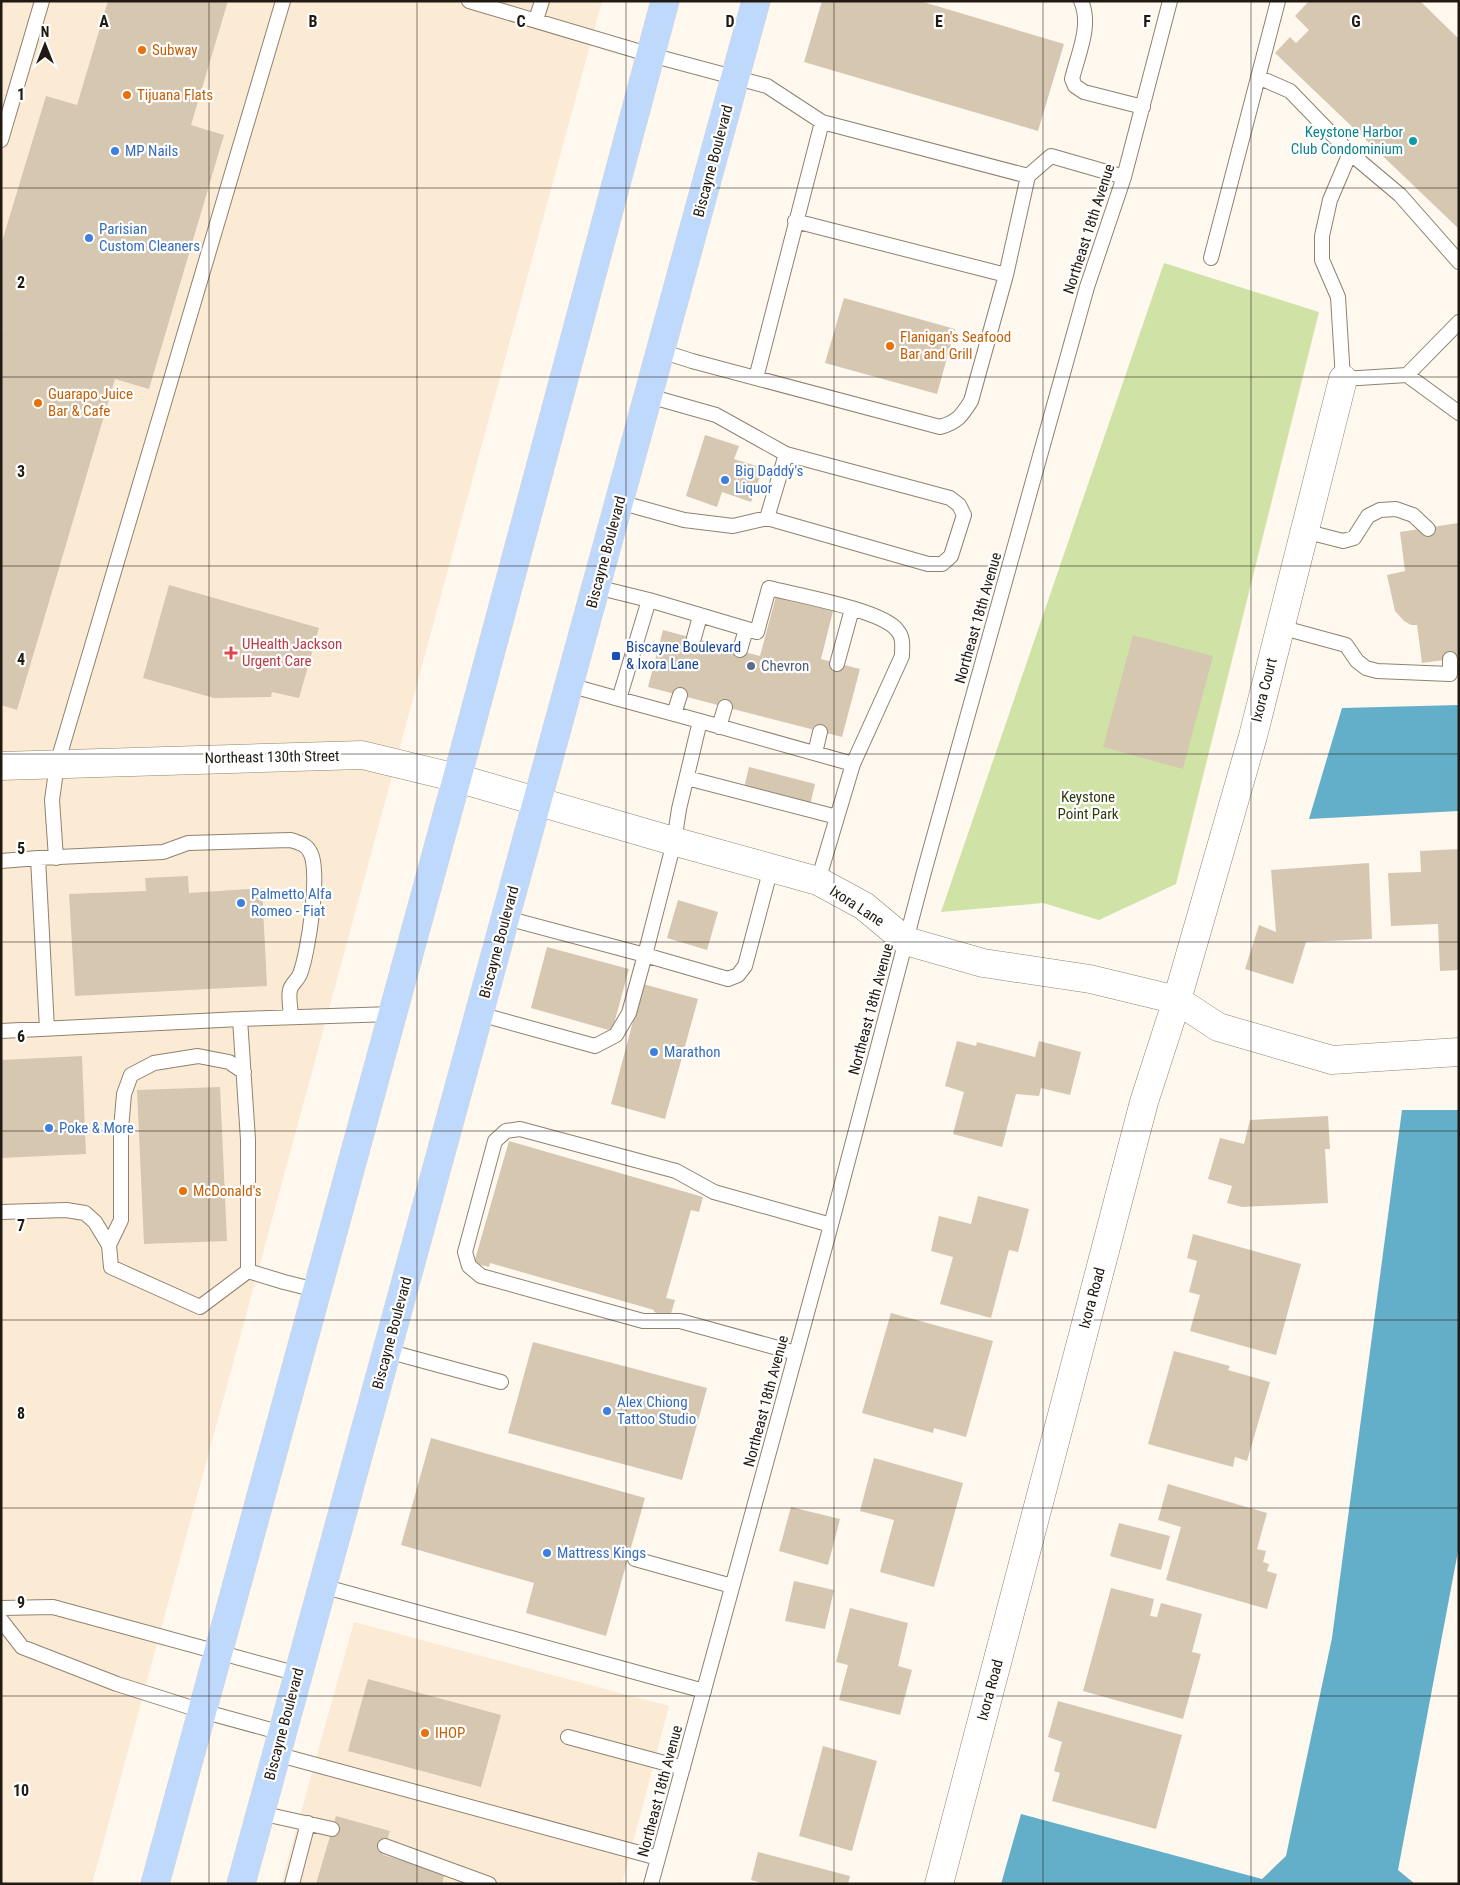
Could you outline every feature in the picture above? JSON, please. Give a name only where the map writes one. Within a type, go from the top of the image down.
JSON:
[{"type":"main road","points":[[155,1884],[457,778],[666,1]]},
{"type":"main road","name":"Biscayne Boulevard","points":[[241,1884],[756,1]]},
{"type":"street","name":"Ixora Court","points":[[1177,1000],[1248,754],[1343,379]]},
{"type":"street","name":"Northeast 130th Street","points":[[1,766],[362,755],[457,778],[537,803]]},
{"type":"street","name":"Ixora Lane","points":[[537,803],[818,881],[864,906],[906,941],[983,963],[1090,979],[1177,1000]]},
{"type":"street","points":[[1177,1000],[1218,1027],[1332,1060],[1459,1052]]},
{"type":"street","name":"Ixora Road","points":[[939,1884],[1144,1102],[1177,1000]]},
{"type":"lane","points":[[1,140],[42,1]]},
{"type":"lane","points":[[56,858],[52,800],[57,764],[283,1]]},
{"type":"lane","points":[[469,1],[767,86],[822,122],[1028,176]]},
{"type":"lane","points":[[536,20],[542,1]]},
{"type":"lane","points":[[1082,1],[1086,11],[1086,22],[1072,78],[1076,86],[1084,92],[1143,107]]},
{"type":"lane","name":"Northeast 18th Avenue","points":[[651,1884],[831,1225],[924,872],[1084,296],[1124,177],[1170,1]]},
{"type":"lane","points":[[1211,258],[1278,1]]},
{"type":"lane","points":[[1258,77],[1290,91],[1350,154],[1400,195],[1459,262]]},
{"type":"lane","points":[[756,378],[822,122]]},
{"type":"lane","points":[[1350,154],[1330,200],[1322,236],[1322,260],[1338,297],[1343,379],[1407,375],[1458,410]]},
{"type":"lane","points":[[661,351],[940,427],[952,424],[960,417],[971,401],[1006,275],[1028,176],[1050,156],[1124,177]]},
{"type":"lane","points":[[795,221],[1006,275]]},
{"type":"lane","points":[[1407,375],[1459,322]]},
{"type":"lane","points":[[620,502],[684,520],[733,526],[768,518],[928,564],[942,564],[951,556],[964,515],[959,505],[950,498],[786,454],[716,416],[649,396]]},
{"type":"lane","points":[[768,518],[786,454]]},
{"type":"lane","points":[[1304,531],[1343,541],[1354,538],[1368,516],[1380,510],[1396,509],[1413,515],[1428,529]]},
{"type":"lane","points":[[596,587],[649,600],[757,632],[768,588],[878,617],[898,630],[902,639],[902,656],[853,764],[818,881]]},
{"type":"lane","points":[[620,699],[649,600]]},
{"type":"lane","points":[[837,664],[852,609]]},
{"type":"lane","points":[[694,638],[700,616]]},
{"type":"lane","points":[[1280,627],[1346,645],[1357,661],[1366,668],[1377,671],[1450,674],[1450,659]]},
{"type":"lane","points":[[740,650],[746,629]]},
{"type":"lane","points":[[569,685],[853,764]]},
{"type":"lane","points":[[674,714],[680,695]]},
{"type":"lane","points":[[719,727],[725,707]]},
{"type":"lane","points":[[479,1014],[595,1046],[616,1035],[629,1013],[645,955],[674,842],[679,809],[700,721]]},
{"type":"lane","points":[[815,753],[820,732]]},
{"type":"lane","points":[[687,778],[837,817]]},
{"type":"lane","points":[[1,861],[163,852],[188,844],[291,840],[302,844],[310,852],[314,866],[312,904],[306,957],[300,977],[290,990],[291,1017]]},
{"type":"lane","points":[[38,858],[47,1029]]},
{"type":"lane","points":[[506,918],[728,979],[738,975],[745,966],[771,868]]},
{"type":"lane","points":[[1,1031],[240,1019],[392,1014]]},
{"type":"lane","points":[[240,1019],[248,1140],[248,1271]]},
{"type":"lane","points":[[109,1245],[121,1220],[121,1129],[124,1094],[131,1076],[154,1063],[198,1056],[229,1062],[244,1072]]},
{"type":"lane","points":[[796,1353],[680,1321],[643,1321],[481,1276],[469,1266],[465,1252],[495,1141],[506,1131],[520,1130],[676,1171],[714,1192],[831,1225]]},
{"type":"lane","points":[[1,1212],[66,1210],[85,1213],[95,1222],[109,1245],[111,1267],[200,1308],[248,1271]]},
{"type":"lane","points":[[248,1271],[316,1290]]},
{"type":"lane","points":[[387,1351],[501,1382]]},
{"type":"lane","points":[[635,1559],[732,1586]]},
{"type":"lane","points":[[322,1586],[704,1690]]},
{"type":"lane","points":[[1,1608],[53,1607],[298,1674]]},
{"type":"lane","points":[[1,1620],[22,1647],[117,1684],[202,1711],[279,1744],[658,1858]]},
{"type":"lane","points":[[568,1737],[683,1768]]},
{"type":"lane","points":[[260,1813],[332,1829]]},
{"type":"lane","points":[[292,1884],[308,1823]]},
{"type":"lane","points":[[385,1846],[489,1884]]},
{"type":"shaded area","points":[[1,1],[602,1],[92,1884],[1,1884]]},
{"type":"shaded area","points":[[354,1622],[669,1706],[622,1884],[281,1884]]},
{"type":"green space","name":"Keystone Point Park","points":[[1164,263],[1319,312],[1176,884],[1099,920],[1043,903],[941,912]]},
{"type":"water","points":[[1459,705],[1459,811],[1309,819],[1342,708]]},
{"type":"water","points":[[1402,1110],[1459,1110],[1459,1546],[1398,1870],[1415,1884],[1001,1884],[1021,1814],[1262,1879],[1286,1856],[1332,1638]]},
{"type":"building","points":[[108,1],[228,1],[191,125],[224,135],[149,389],[115,379],[17,710],[1,705],[1,335],[3,327],[1,327],[1,245],[46,96],[77,105]]},
{"type":"building","points":[[822,1],[920,1],[1064,44],[1038,131],[804,62]]},
{"type":"building","name":"Keystone Harbor Club Condominium","points":[[1309,1],[1420,1],[1459,39],[1459,229],[1275,53],[1290,37],[1296,43],[1309,30],[1295,16]]},
{"type":"building","name":"Flanigan's Seafood Bar and Grill","points":[[844,298],[955,329],[937,394],[825,363]]},
{"type":"building","name":"Big Daddy's Liquor","points":[[705,435],[739,446],[734,459],[763,468],[751,502],[722,492],[717,507],[686,496]]},
{"type":"building","points":[[1458,523],[1459,658],[1422,663],[1417,625],[1411,625],[1404,621],[1395,611],[1387,575],[1405,571],[1400,532]]},
{"type":"building","name":"UHealth Jackson Urgent Care","points":[[169,585],[319,628],[299,698],[272,692],[271,697],[214,698],[143,678]]},
{"type":"building","name":"Chevron","points":[[776,596],[833,611],[821,659],[860,669],[842,737],[648,687],[663,630],[760,656]]},
{"type":"building","points":[[1133,635],[1213,656],[1183,769],[1103,747]]},
{"type":"building","points":[[749,767],[815,784],[810,805],[744,788]]},
{"type":"building","points":[[1459,849],[1459,970],[1440,971],[1438,924],[1391,926],[1388,873],[1421,872],[1420,851]]},
{"type":"building","points":[[1369,863],[1372,939],[1306,942],[1293,984],[1245,969],[1259,925],[1276,932],[1271,870]]},
{"type":"building","points":[[188,876],[189,893],[262,888],[267,986],[75,996],[69,894],[146,891],[145,878]]},
{"type":"building","points":[[678,900],[718,912],[707,950],[667,938]]},
{"type":"building","points":[[547,947],[629,969],[612,1031],[531,1008]]},
{"type":"building","name":"Marathon","points":[[643,984],[698,999],[665,1119],[611,1104]]},
{"type":"building","points":[[957,1041],[976,1046],[977,1042],[1035,1057],[1039,1041],[1081,1052],[1070,1095],[1041,1088],[1039,1096],[1016,1094],[1002,1147],[953,1134],[964,1092],[945,1086]]},
{"type":"building","points":[[82,1056],[86,1154],[1,1158],[1,1060]]},
{"type":"building","name":"McDonald's","points":[[220,1087],[227,1241],[144,1244],[137,1090]]},
{"type":"building","points":[[1328,1116],[1330,1149],[1325,1149],[1328,1203],[1242,1207],[1227,1203],[1232,1186],[1208,1179],[1220,1138],[1244,1144],[1250,1120]]},
{"type":"building","points":[[509,1141],[703,1197],[699,1212],[691,1210],[666,1298],[675,1300],[670,1317],[654,1312],[654,1310],[490,1263],[489,1267],[474,1263]]},
{"type":"building","points":[[978,1196],[1029,1209],[1018,1252],[1009,1250],[991,1318],[940,1304],[953,1257],[931,1251],[939,1216],[971,1224]]},
{"type":"building","points":[[1193,1234],[1301,1264],[1276,1355],[1190,1331],[1200,1295],[1189,1292],[1197,1261],[1187,1258]]},
{"type":"building","points":[[891,1313],[993,1341],[966,1437],[934,1428],[933,1433],[862,1413]]},
{"type":"building","name":"Alex Chiong Tattoo Studio","points":[[533,1342],[707,1388],[682,1480],[508,1433]]},
{"type":"building","points":[[1174,1351],[1230,1366],[1228,1370],[1270,1382],[1247,1461],[1235,1457],[1233,1467],[1148,1444]]},
{"type":"building","points":[[431,1438],[645,1498],[606,1636],[526,1613],[534,1583],[401,1545]]},
{"type":"building","points":[[874,1458],[963,1483],[934,1587],[880,1572],[894,1520],[860,1511]]},
{"type":"building","points":[[1168,1484],[1267,1513],[1257,1549],[1266,1551],[1263,1562],[1269,1564],[1267,1571],[1277,1574],[1267,1609],[1166,1580],[1181,1527],[1158,1520]]},
{"type":"building","points":[[791,1507],[840,1519],[828,1565],[779,1551]]},
{"type":"building","points":[[1119,1523],[1170,1536],[1161,1570],[1110,1556]]},
{"type":"building","points":[[794,1581],[834,1590],[825,1629],[785,1621]]},
{"type":"building","points":[[1111,1588],[1154,1599],[1150,1616],[1157,1617],[1161,1603],[1202,1614],[1192,1652],[1201,1654],[1183,1719],[1083,1691]]},
{"type":"building","points":[[850,1608],[908,1623],[898,1666],[912,1670],[900,1715],[839,1700],[848,1665],[836,1662]]},
{"type":"building","name":"IHOP","points":[[368,1679],[501,1715],[481,1787],[348,1751]]},
{"type":"building","points":[[1058,1701],[1182,1735],[1156,1829],[1052,1801],[1060,1773],[1054,1771],[1062,1742],[1048,1737]]},
{"type":"building","points":[[823,1746],[877,1761],[852,1851],[799,1836]]},
{"type":"building","points":[[336,1816],[390,1831],[383,1855],[445,1872],[442,1884],[316,1884]]},
{"type":"building","points":[[758,1852],[850,1876],[848,1884],[766,1884],[751,1880]]},
{"type":"place","name":"Subway","points":[[142,50]]},
{"type":"place","name":"Tijuana Flats","points":[[127,95]]},
{"type":"place","name":"Keystone Harbor Club Condominium","points":[[1413,141]]},
{"type":"place","name":"MP Nails","points":[[115,151]]},
{"type":"place","name":"Parisian Custom Cleaners","points":[[89,238]]},
{"type":"place","name":"Flanigan's Seafood Bar and Grill","points":[[890,346]]},
{"type":"place","name":"Guarapo Juice Bar & Cafe","points":[[38,403]]},
{"type":"place","name":"Big Daddy's Liquor","points":[[725,480]]},
{"type":"place","name":"UHealth Jackson Urgent Care","points":[[231,653]]},
{"type":"place","name":"Biscayne Boulevard & Ixora Lane","points":[[616,656]]},
{"type":"place","name":"Chevron","points":[[751,666]]},
{"type":"place","name":"Palmetto Alfa Romeo - Fiat","points":[[241,903]]},
{"type":"place","name":"Marathon","points":[[654,1052]]},
{"type":"place","name":"Poke & More","points":[[49,1128]]},
{"type":"place","name":"McDonald's","points":[[183,1191]]},
{"type":"place","name":"Alex Chiong Tattoo Studio","points":[[607,1411]]},
{"type":"place","name":"Mattress Kings","points":[[547,1553]]},
{"type":"place","name":"IHOP","points":[[425,1733]]}]
